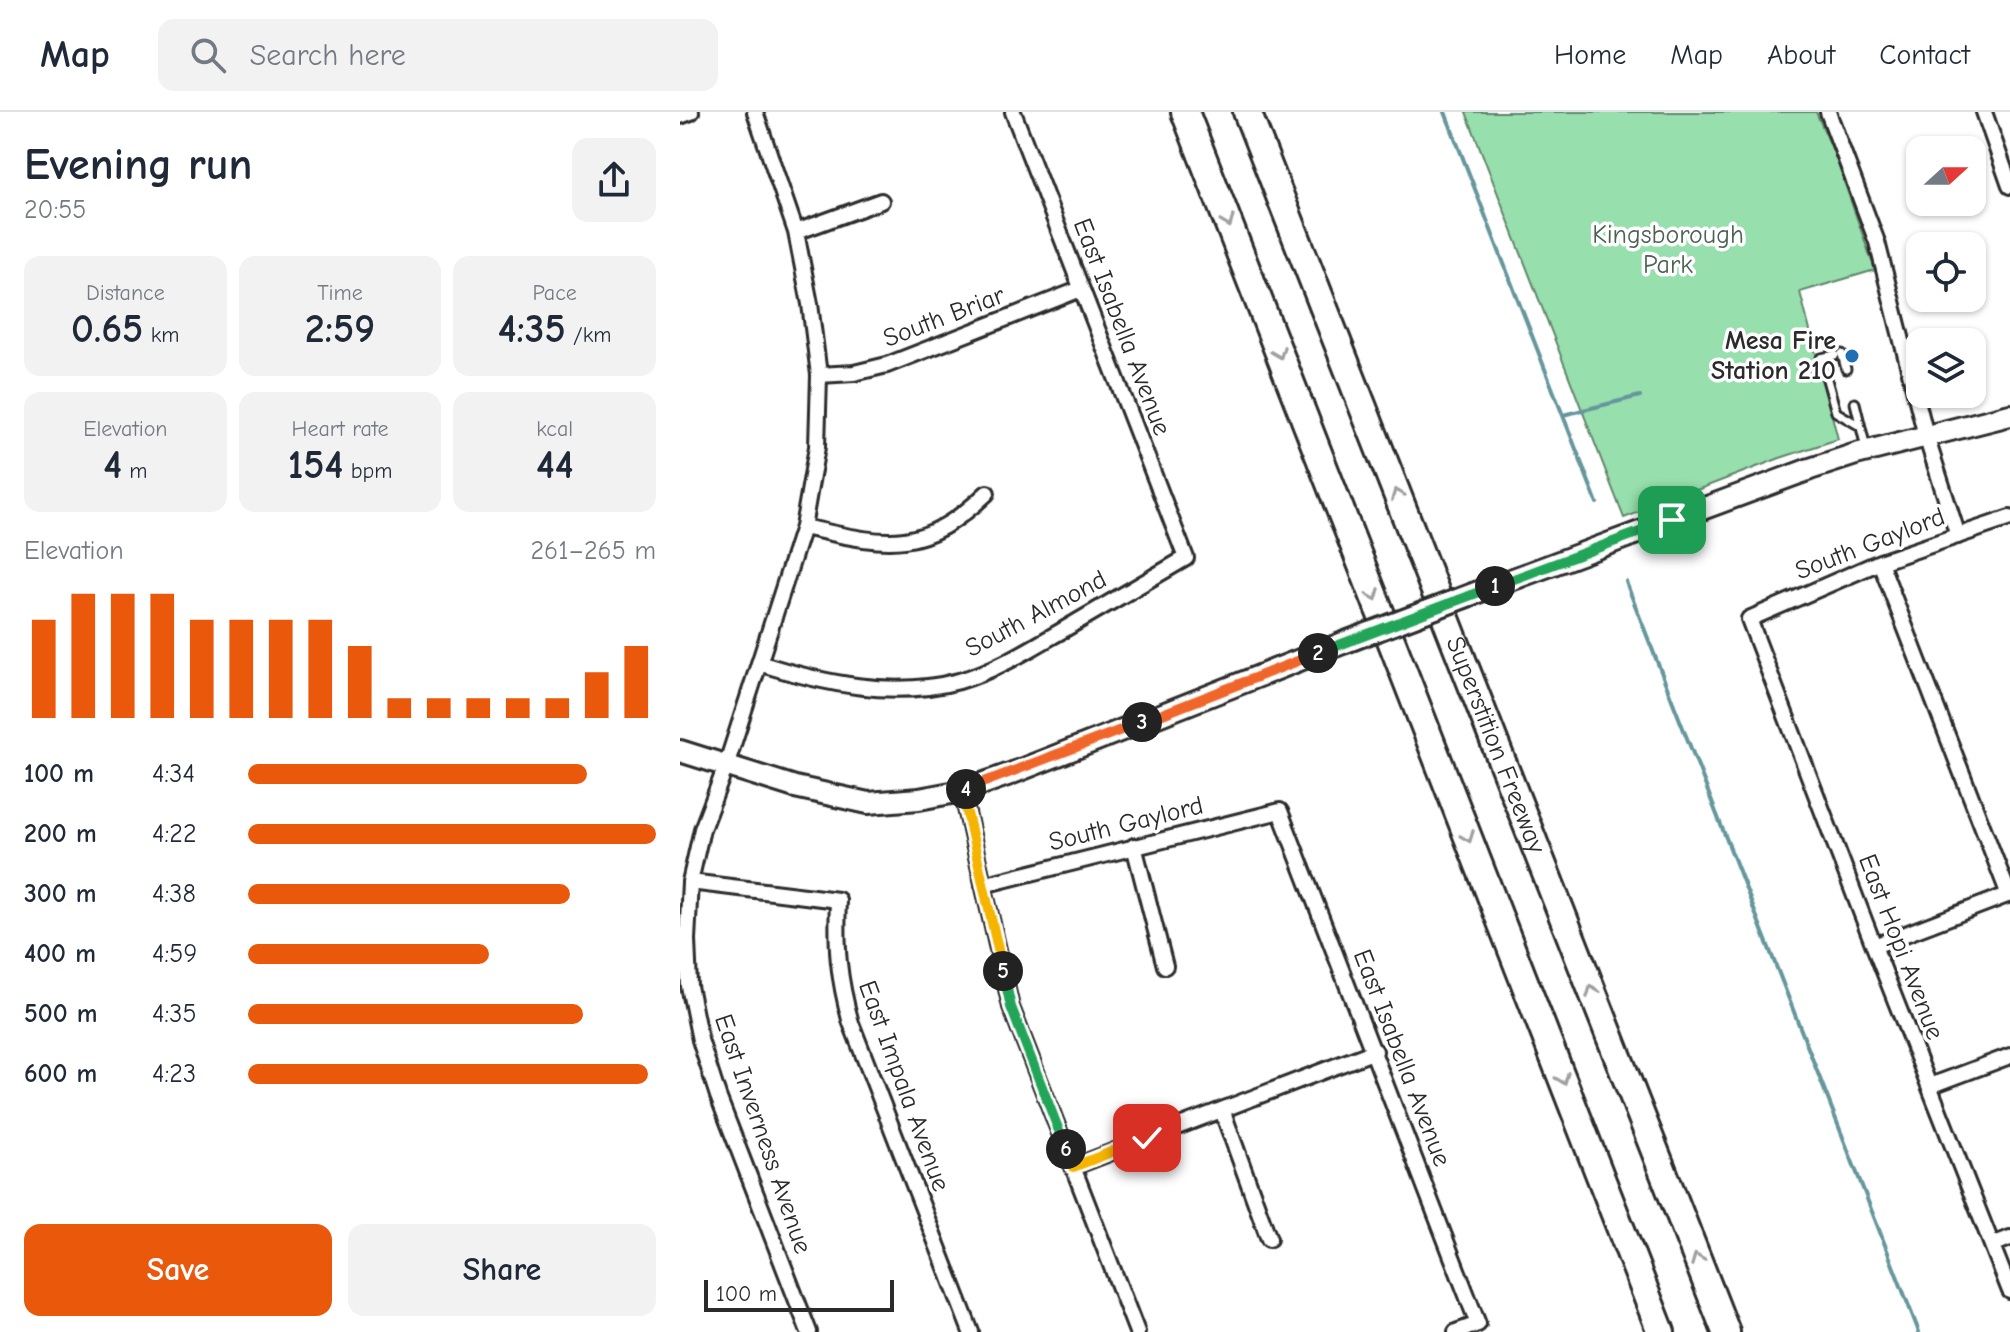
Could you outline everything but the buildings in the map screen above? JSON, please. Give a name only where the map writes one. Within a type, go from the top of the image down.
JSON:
[{"type":"highway","points":[[1169,112],[1205,164]]},
{"type":"highway","points":[[1185,112],[1661,1332]]},
{"type":"highway","name":"Superstition Freeway","points":[[1247,112],[1726,1332]]},
{"type":"highway","points":[[1266,112],[1329,320]]},
{"type":"street","points":[[680,116],[691,112]]},
{"type":"street","name":"East Inverness Avenue","points":[[755,112],[796,232],[819,375],[817,447],[803,527],[726,766],[702,829],[690,882],[687,940],[689,986],[700,1040],[718,1096],[809,1332]]},
{"type":"street","name":"East Isabella Avenue","points":[[1013,112],[1186,558]]},
{"type":"street","points":[[1828,112],[1877,242],[1926,436],[1958,536]]},
{"type":"street","points":[[1984,112],[2010,186]]},
{"type":"street","points":[[796,232],[881,201]]},
{"type":"street","name":"South Briar","points":[[819,375],[854,373],[887,365],[1081,289]]},
{"type":"street","points":[[680,751],[795,787],[868,803],[919,799],[962,791],[1343,643],[1795,475],[1867,451],[2010,415]]},
{"type":"street","points":[[803,527],[865,541],[900,541],[931,534],[961,518],[987,493]]},
{"type":"street","name":"South Gaylord","points":[[1749,619],[1880,562],[2010,518]]},
{"type":"street","name":"South Almond","points":[[759,663],[800,676],[853,686],[912,688],[958,681],[1005,664],[1186,558]]},
{"type":"street","points":[[1874,946],[2010,894],[1880,562]]},
{"type":"street","name":"East Hopi Avenue","points":[[1749,619],[2010,1291]]},
{"type":"street","points":[[962,791],[1011,1007],[1137,1332]]},
{"type":"street","name":"East Isabella Avenue","points":[[1280,811],[1478,1324],[1456,1332]]},
{"type":"street","name":"South Gaylord","points":[[983,885],[1280,811]]},
{"type":"street","points":[[1134,846],[1165,966]]},
{"type":"street","name":"East Impala Avenue","points":[[690,882],[838,900],[836,946],[839,980],[851,1023],[971,1332]]},
{"type":"street","points":[[1073,1167],[1375,1051]]},
{"type":"street","points":[[1930,1086],[2010,1056]]},
{"type":"street","points":[[1222,1110],[1269,1239]]},
{"type":"street","points":[[1992,1245],[2010,1238]]},
{"type":"lane","points":[[1846,369],[1838,354],[1821,358],[1836,412],[1860,426]]},
{"type":"lane","points":[[1855,403],[1867,451]]},
{"type":"green space","name":"Kingsborough Park","points":[[1466,112],[1816,112],[1834,153],[1875,270],[1800,292],[1838,439],[1624,518]]},
{"type":"waterway","points":[[1445,112],[1597,503]]},
{"type":"waterway","points":[[1563,415],[1640,396]]},
{"type":"waterway","points":[[1626,582],[1919,1332]]},
{"type":"place","name":"Mesa Fire Station 210","points":[[1852,356]]},
{"type":"route","points":[[1147,1138],[1073,1167],[1011,1007],[962,791],[1343,643],[1672,520]]}]
